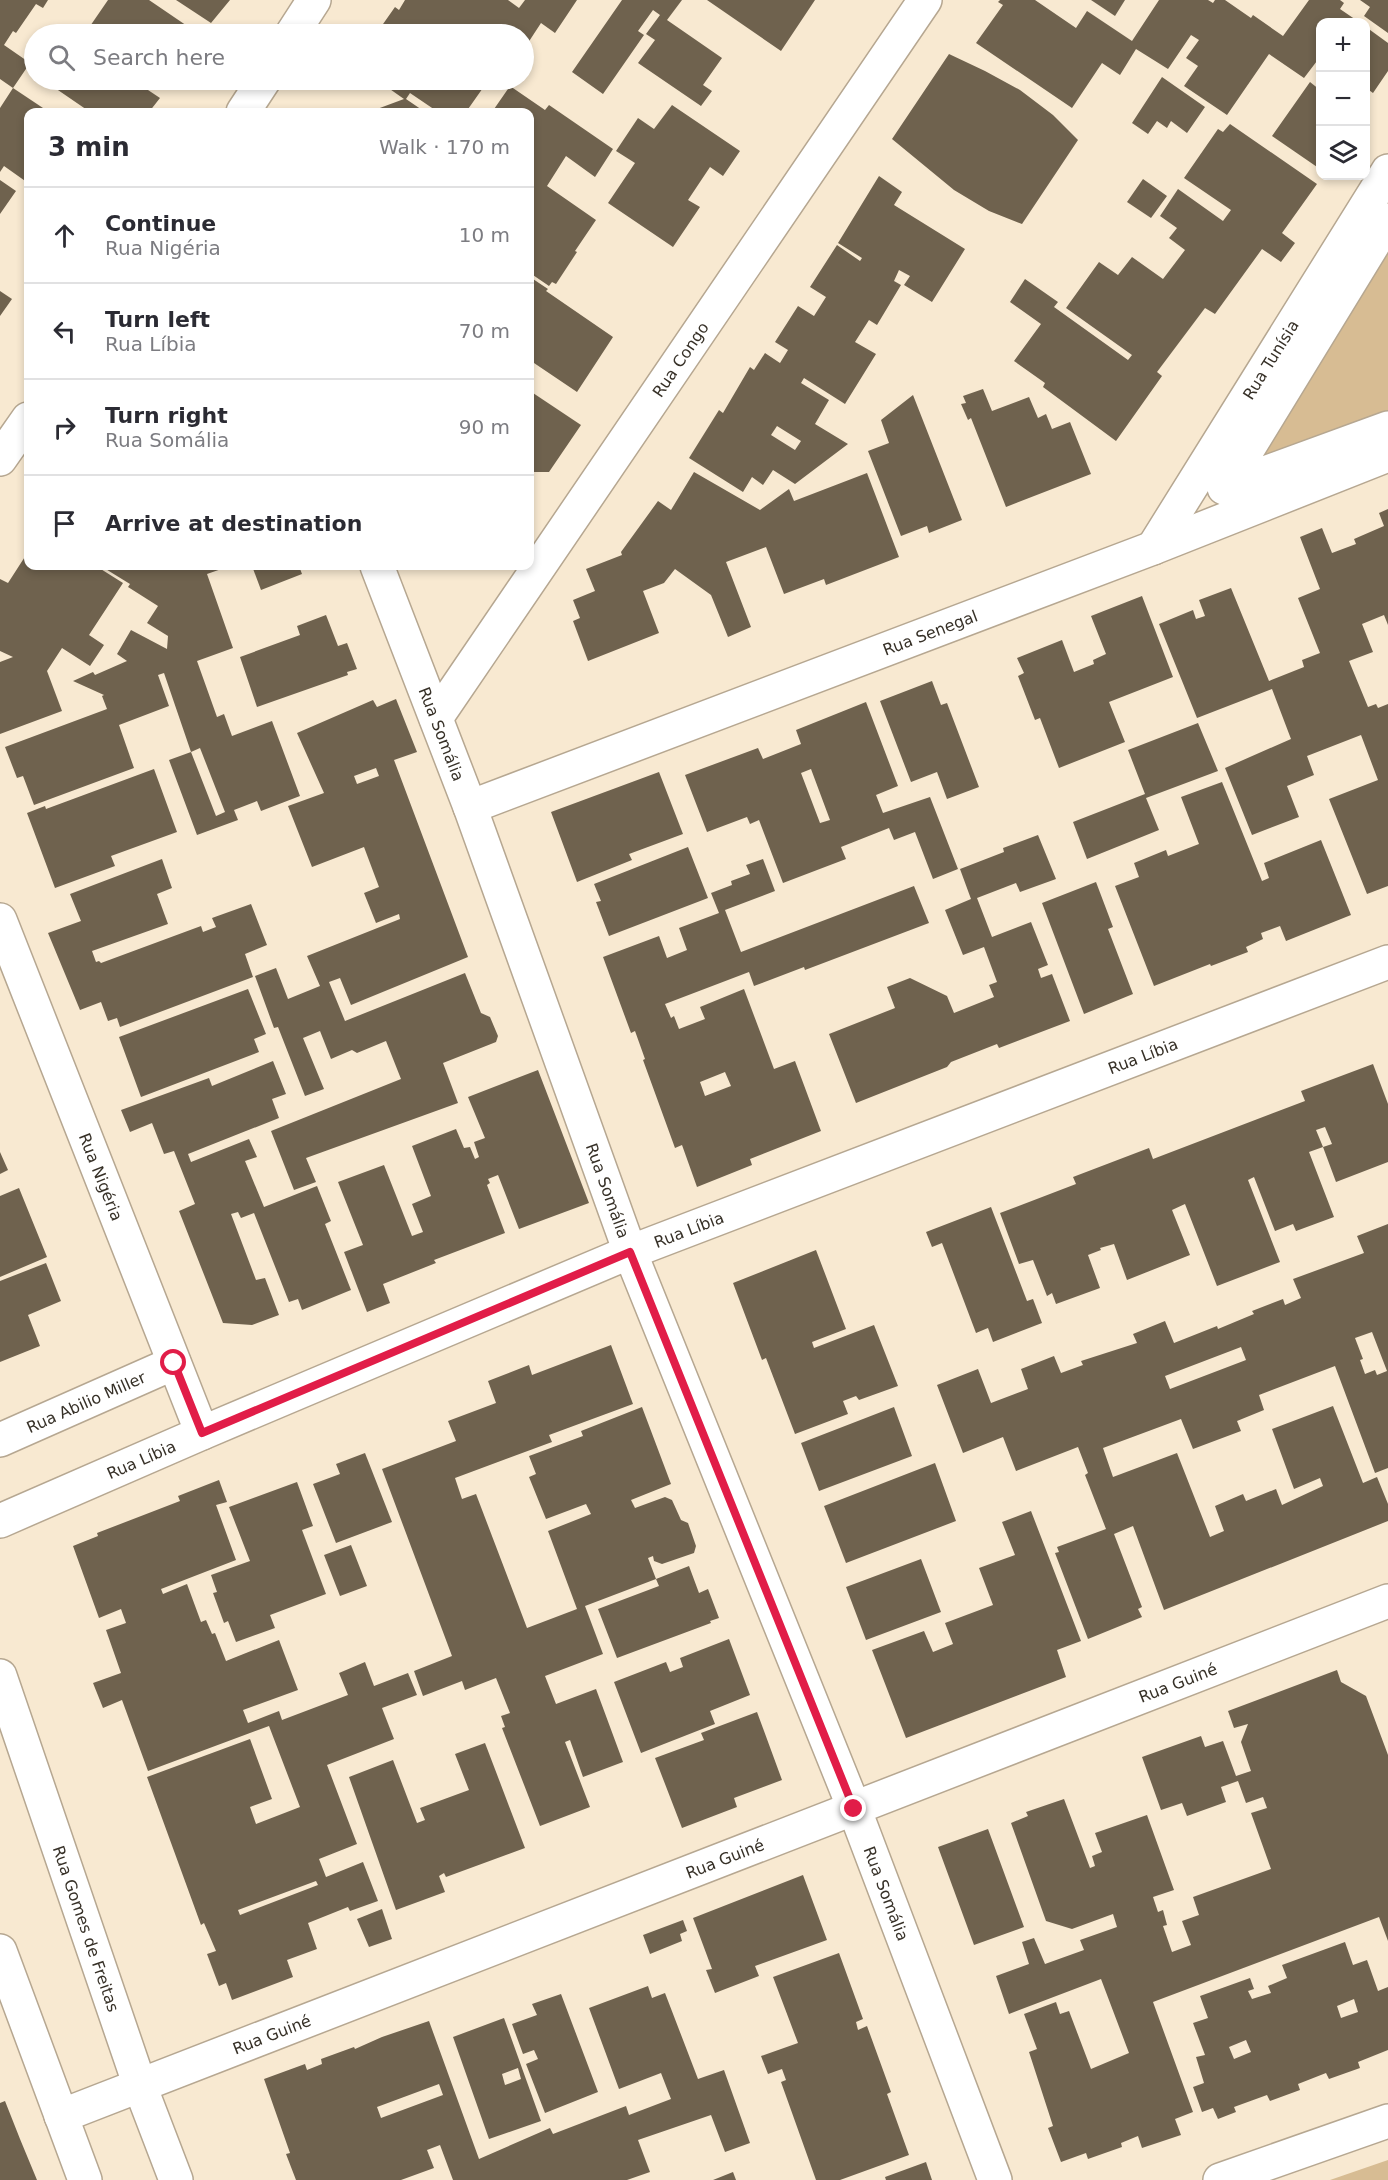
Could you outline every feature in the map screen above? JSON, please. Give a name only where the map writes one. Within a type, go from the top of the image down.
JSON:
[{"type":"street","points":[[298,24],[314,0]]},
{"type":"street","name":"Rua Congo","points":[[436,718],[925,0]]},
{"type":"street","points":[[246,108],[257,90]]},
{"type":"street","name":"Rua Tunísia","points":[[1153,548],[1388,171]]},
{"type":"street","points":[[1388,220],[1224,489],[1388,428]]},
{"type":"street","points":[[0,459],[24,425]]},
{"type":"street","name":"Rua Senegal","points":[[470,807],[1153,548],[1388,455]]},
{"type":"street","name":"Rua Somália","points":[[379,570],[470,807],[630,1252],[854,1809],[995,2180]]},
{"type":"street","name":"Rua Nigéria","points":[[0,920],[202,1433]]},
{"type":"street","name":"Rua Líbia","points":[[0,1521],[630,1252],[1388,962]]},
{"type":"street","name":"Rua Abilio Miller","points":[[0,1440],[174,1363]]},
{"type":"street","name":"Rua Guiné","points":[[61,2116],[1388,1601]]},
{"type":"street","name":"Rua Gomes de Freitas","points":[[0,1676],[140,2086],[176,2180]]},
{"type":"street","points":[[0,1950],[10,2009],[61,2116],[84,2180]]},
{"type":"street","points":[[1220,2180],[1388,2121]]},
{"type":"shaded area","points":[[1388,220],[1388,428],[1224,488]]},
{"type":"shaded area","points":[[1388,2160],[1388,2180],[1330,2180]]},
{"type":"building","points":[[0,0],[48,0],[43,8],[36,4],[16,33],[13,31],[4,45],[24,59],[24,72],[13,88],[0,79]]},
{"type":"building","points":[[108,0],[149,0],[184,24],[92,24]]},
{"type":"building","points":[[176,0],[230,0],[211,23]]},
{"type":"building","points":[[405,0],[508,0],[519,8],[525,0],[577,0],[555,33],[541,23],[534,34],[534,24],[383,24],[395,7],[399,10]]},
{"type":"building","points":[[622,0],[682,0],[667,20],[722,58],[703,85],[712,91],[701,106],[638,63],[655,40],[646,34],[660,15],[653,10],[638,31],[644,35],[603,94],[572,72]]},
{"type":"building","points":[[707,0],[815,0],[781,51]]},
{"type":"building","points":[[1000,0],[1035,0],[1076,28],[1087,11],[1132,41],[1159,0],[1208,0],[1213,3],[1215,0],[1225,0],[1251,18],[1253,15],[1283,36],[1309,0],[1340,0],[1344,3],[1340,9],[1353,18],[1316,18],[1316,62],[1304,78],[1269,54],[1227,115],[1184,86],[1198,66],[1186,58],[1199,40],[1191,35],[1168,69],[1136,49],[1120,75],[1102,63],[1072,108],[976,43],[1003,5],[998,2]]},
{"type":"building","points":[[1091,0],[1125,0],[1115,16]]},
{"type":"building","points":[[1360,0],[1388,0],[1388,33],[1370,18],[1364,16],[1370,7]]},
{"type":"building","points":[[1370,30],[1388,43],[1388,71],[1373,93],[1370,91]]},
{"type":"building","points":[[949,54],[1020,90],[1053,115],[1078,140],[1022,224],[989,211],[954,190],[892,139]]},
{"type":"building","points":[[1162,77],[1205,107],[1187,133],[1171,121],[1167,128],[1157,121],[1148,134],[1132,123]]},
{"type":"building","points":[[1310,82],[1316,87],[1316,166],[1272,136]]},
{"type":"building","points":[[13,88],[43,108],[24,108],[24,180],[4,166],[0,172],[0,108]]},
{"type":"building","points":[[58,90],[148,90],[160,98],[152,108],[84,108]]},
{"type":"building","points":[[391,90],[481,90],[469,108],[432,108],[410,93],[406,99],[419,108],[380,108],[404,99]]},
{"type":"building","points":[[507,90],[516,90],[545,110],[549,105],[613,149],[595,177],[566,156],[547,186],[596,220],[556,284],[552,282],[549,286],[534,276],[534,108],[495,108]]},
{"type":"building","points":[[672,105],[740,151],[723,176],[710,167],[688,200],[700,207],[673,247],[608,203],[635,163],[616,151],[638,118],[654,129]]},
{"type":"building","points":[[1230,124],[1317,184],[1282,233],[1295,243],[1281,262],[1262,249],[1215,314],[1205,308],[1157,372],[1162,376],[1116,441],[1043,387],[1045,383],[1014,361],[1041,324],[1010,302],[1025,279],[1058,302],[1054,307],[1128,360],[1132,355],[1066,308],[1099,262],[1118,275],[1132,257],[1163,279],[1185,250],[1169,238],[1177,228],[1160,216],[1178,189],[1223,221],[1231,210],[1184,178],[1218,129],[1223,132]]},
{"type":"building","points":[[879,176],[902,192],[894,205],[965,249],[932,302],[904,285],[910,276],[899,270],[894,281],[901,285],[877,325],[869,320],[855,342],[876,354],[845,404],[804,378],[801,383],[829,400],[815,424],[848,444],[795,484],[773,470],[763,485],[752,477],[743,492],[689,458],[719,410],[723,413],[750,367],[754,370],[765,353],[780,363],[788,350],[775,342],[798,306],[814,316],[826,297],[810,287],[837,245],[860,261],[862,258],[838,243]],"holes":[[[777,426],[801,441],[795,450],[771,435]]]},
{"type":"building","points":[[1143,179],[1167,196],[1151,218],[1127,202]]},
{"type":"building","points":[[0,180],[16,191],[0,214]]},
{"type":"building","points":[[534,280],[548,289],[546,291],[613,337],[577,392],[534,363]]},
{"type":"building","points":[[0,291],[12,299],[0,316]]},
{"type":"building","points":[[983,389],[992,411],[1029,397],[1038,418],[1046,414],[1052,429],[1070,422],[1091,474],[1006,507],[971,418],[968,420],[961,404],[966,403],[963,396]]},
{"type":"building","points":[[534,394],[581,425],[549,472],[534,472]]},
{"type":"building","points":[[913,395],[962,520],[929,533],[927,526],[901,536],[868,451],[889,443],[881,420]]},
{"type":"building","points":[[694,472],[760,510],[789,489],[794,501],[867,473],[899,557],[826,585],[824,579],[784,594],[766,547],[726,562],[751,627],[728,637],[711,595],[675,569],[664,583],[643,591],[659,633],[588,661],[573,621],[580,618],[573,600],[595,591],[586,569],[622,555],[621,552],[658,501],[671,510]]},
{"type":"building","points":[[1388,509],[1388,625],[1384,615],[1362,624],[1373,652],[1349,661],[1368,707],[1376,704],[1378,708],[1388,704],[1388,886],[1367,894],[1329,799],[1378,780],[1361,735],[1307,756],[1314,775],[1287,786],[1299,817],[1252,835],[1225,768],[1291,739],[1272,689],[1197,718],[1159,624],[1193,610],[1196,619],[1205,616],[1199,600],[1231,588],[1269,681],[1304,667],[1302,660],[1320,653],[1298,598],[1320,589],[1300,537],[1322,528],[1332,553],[1356,544],[1354,539],[1384,526],[1379,513]]},
{"type":"building","points":[[24,558],[24,570],[102,570],[123,583],[89,635],[104,645],[90,666],[62,648],[47,671],[62,711],[0,734],[0,662],[13,657],[0,651],[0,579],[8,583]]},
{"type":"building","points":[[107,570],[218,570],[207,574],[233,648],[197,661],[217,717],[224,714],[232,736],[272,721],[300,796],[261,811],[257,801],[234,810],[238,820],[197,835],[169,760],[191,752],[164,673],[158,675],[169,706],[119,725],[134,768],[34,805],[23,776],[17,778],[5,747],[107,709],[102,696],[104,695],[73,681],[93,672],[95,675],[127,661],[117,654],[131,630],[167,649],[168,636],[147,623],[158,606],[128,587],[130,584]],"holes":[[[200,748],[225,812],[216,816],[191,752]]]},
{"type":"building","points":[[254,570],[300,570],[302,574],[261,590]]},
{"type":"building","points":[[1142,596],[1173,677],[1109,702],[1125,742],[1059,768],[1040,718],[1035,720],[1018,676],[1024,673],[1017,658],[1062,640],[1074,672],[1094,664],[1093,660],[1106,654],[1091,616]]},
{"type":"building","points":[[326,615],[338,646],[347,643],[357,669],[347,672],[348,675],[257,707],[240,657],[300,635],[297,626]]},
{"type":"building","points":[[932,681],[941,705],[947,703],[979,787],[947,799],[937,772],[911,782],[880,701]]},
{"type":"building","points":[[396,699],[417,752],[394,760],[468,957],[351,1005],[340,978],[329,982],[345,1021],[465,973],[481,1013],[490,1017],[498,1036],[496,1042],[443,1063],[458,1103],[306,1158],[316,1182],[294,1190],[271,1131],[401,1079],[386,1041],[357,1053],[352,1050],[331,1059],[320,1031],[303,1038],[324,1089],[305,1096],[278,1027],[274,1028],[255,976],[276,968],[288,999],[320,986],[307,956],[400,919],[399,914],[376,923],[364,893],[379,887],[364,847],[312,867],[288,806],[324,793],[297,733],[373,700],[377,707]],"holes":[[[376,768],[379,776],[357,784],[354,776]]]},
{"type":"building","points":[[866,702],[898,786],[876,795],[883,813],[930,797],[958,869],[933,879],[915,832],[894,840],[889,828],[841,847],[846,859],[783,883],[759,820],[750,824],[747,817],[707,832],[685,775],[758,748],[763,759],[801,744],[796,730]],"holes":[[[811,769],[830,820],[820,823],[801,773]]]},
{"type":"building","points":[[1198,723],[1218,771],[1146,798],[1159,830],[1087,859],[1073,822],[1145,794],[1128,750]]},
{"type":"building","points":[[154,769],[177,832],[111,856],[115,866],[55,888],[27,813],[45,806],[46,809]]},
{"type":"building","points":[[659,772],[683,834],[629,854],[632,860],[577,882],[551,812]]},
{"type":"building","points":[[1222,782],[1262,881],[1269,878],[1264,863],[1321,840],[1351,915],[1286,941],[1280,926],[1261,933],[1263,939],[1246,947],[1248,952],[1154,986],[1115,886],[1139,877],[1134,863],[1166,850],[1168,856],[1199,844],[1181,797]]},
{"type":"building","points":[[1038,835],[1056,879],[1020,892],[1016,883],[977,898],[992,937],[1031,922],[1048,965],[1038,969],[1041,978],[1052,974],[1070,1021],[999,1048],[997,1044],[951,1062],[947,1067],[856,1103],[829,1034],[895,1008],[887,987],[910,978],[947,996],[954,1013],[994,997],[989,985],[997,982],[984,947],[963,955],[945,910],[971,899],[960,869],[1004,852],[1003,848]]},
{"type":"building","points":[[688,847],[708,898],[609,936],[596,902],[601,901],[594,884]]},
{"type":"building","points":[[162,859],[172,888],[157,894],[168,924],[92,951],[96,962],[101,963],[201,926],[203,932],[216,927],[212,918],[251,904],[267,945],[245,954],[253,977],[120,1027],[117,1018],[108,1021],[101,1002],[80,1010],[48,933],[81,921],[70,894]]},
{"type":"building","points":[[763,859],[775,891],[725,910],[741,952],[914,886],[929,923],[805,970],[804,967],[754,986],[749,972],[665,1004],[671,1018],[674,1016],[679,1029],[705,1019],[700,1007],[744,989],[774,1069],[795,1061],[821,1131],[750,1159],[752,1165],[697,1187],[682,1145],[675,1148],[643,1060],[645,1059],[635,1031],[631,1033],[603,957],[659,936],[667,958],[687,950],[679,928],[719,913],[711,893],[732,885],[731,881],[750,874],[746,865]],"holes":[[[725,1072],[731,1086],[705,1096],[700,1082]]]},
{"type":"building","points":[[1096,882],[1113,927],[1108,929],[1133,994],[1084,1014],[1042,903]]},
{"type":"building","points":[[248,989],[266,1034],[254,1039],[259,1052],[141,1097],[119,1037]]},
{"type":"building","points":[[273,1061],[286,1094],[272,1099],[279,1118],[188,1154],[191,1162],[249,1139],[257,1157],[245,1161],[264,1207],[317,1186],[331,1221],[325,1224],[351,1290],[302,1310],[298,1299],[289,1302],[254,1213],[241,1218],[238,1212],[231,1214],[256,1280],[265,1278],[279,1315],[252,1325],[223,1323],[179,1211],[195,1204],[174,1151],[164,1154],[152,1123],[130,1132],[121,1110],[209,1078],[212,1086]]},
{"type":"building","points":[[1373,1064],[1388,1104],[1388,1162],[1336,1182],[1323,1147],[1309,1152],[1334,1217],[1296,1231],[1293,1224],[1275,1231],[1254,1177],[1248,1180],[1280,1262],[1217,1286],[1185,1204],[1172,1210],[1190,1255],[1127,1280],[1114,1244],[1100,1248],[1101,1250],[1088,1255],[1100,1288],[1056,1304],[1052,1293],[1047,1296],[1033,1260],[1019,1264],[1000,1213],[1076,1184],[1073,1177],[1149,1148],[1153,1159],[1305,1101],[1301,1091]],"holes":[[[1325,1127],[1332,1144],[1323,1147],[1316,1130]]]},
{"type":"building","points":[[538,1070],[589,1203],[519,1229],[498,1175],[488,1179],[490,1183],[487,1185],[505,1233],[434,1260],[436,1263],[383,1284],[390,1303],[367,1312],[344,1252],[363,1245],[338,1182],[384,1165],[412,1236],[423,1232],[412,1204],[431,1196],[412,1146],[456,1129],[464,1148],[470,1147],[475,1159],[479,1157],[474,1142],[485,1138],[468,1097]]},
{"type":"building","points":[[0,1152],[8,1170],[0,1174]]},
{"type":"building","points":[[19,1188],[47,1257],[0,1277],[0,1196]]},
{"type":"building","points":[[991,1207],[1027,1301],[1033,1299],[1042,1323],[993,1342],[988,1328],[976,1333],[942,1243],[932,1247],[926,1232]]},
{"type":"building","points":[[1388,1224],[1388,1468],[1375,1473],[1335,1366],[1259,1395],[1264,1410],[1237,1421],[1241,1431],[1193,1449],[1181,1419],[1103,1448],[1113,1477],[1177,1453],[1210,1537],[1224,1531],[1215,1506],[1243,1494],[1246,1501],[1276,1489],[1282,1505],[1323,1486],[1320,1478],[1294,1489],[1272,1429],[1333,1406],[1363,1483],[1377,1477],[1388,1504],[1388,1521],[1164,1610],[1133,1526],[1114,1534],[1142,1607],[1138,1609],[1142,1617],[1088,1639],[1055,1553],[1059,1552],[1057,1547],[1106,1529],[1085,1475],[1088,1473],[1078,1447],[1016,1471],[1003,1437],[963,1453],[937,1385],[978,1369],[991,1403],[1028,1389],[1021,1369],[1054,1356],[1061,1373],[1083,1365],[1081,1361],[1137,1343],[1133,1334],[1165,1321],[1174,1343],[1217,1326],[1218,1329],[1254,1314],[1252,1311],[1283,1299],[1285,1305],[1301,1298],[1293,1279],[1364,1253],[1357,1236]],"holes":[[[1372,1332],[1387,1371],[1377,1375],[1375,1370],[1365,1374],[1360,1360],[1363,1359],[1355,1338]],[[1241,1347],[1246,1360],[1170,1389],[1165,1376]]]},
{"type":"building","points":[[816,1250],[846,1329],[812,1342],[814,1348],[874,1325],[898,1386],[859,1400],[856,1396],[843,1401],[848,1414],[795,1434],[766,1358],[762,1360],[733,1283]]},
{"type":"building","points":[[46,1263],[61,1301],[28,1315],[40,1346],[0,1362],[0,1281]]},
{"type":"building","points":[[611,1345],[633,1404],[549,1435],[552,1442],[455,1478],[462,1499],[476,1494],[527,1628],[577,1609],[548,1531],[591,1514],[586,1504],[546,1519],[529,1477],[536,1474],[529,1456],[583,1436],[581,1431],[642,1407],[671,1484],[631,1500],[635,1508],[665,1497],[672,1500],[681,1520],[688,1523],[696,1546],[694,1553],[662,1564],[654,1561],[653,1556],[648,1558],[656,1579],[585,1606],[603,1654],[545,1676],[556,1704],[596,1689],[623,1762],[583,1777],[570,1740],[565,1742],[590,1807],[540,1826],[502,1728],[505,1727],[501,1716],[510,1713],[496,1678],[465,1690],[462,1681],[423,1696],[414,1671],[452,1656],[382,1469],[456,1441],[448,1421],[496,1403],[488,1381],[529,1365],[532,1375]]},
{"type":"building","points":[[894,1407],[912,1456],[819,1491],[801,1443]]},
{"type":"building","points":[[365,1453],[392,1522],[336,1543],[313,1484],[340,1474],[336,1464]]},
{"type":"building","points":[[935,1463],[956,1521],[846,1563],[824,1506]]},
{"type":"building","points":[[219,1480],[227,1502],[216,1505],[236,1560],[161,1589],[163,1594],[187,1584],[201,1622],[206,1620],[212,1634],[215,1633],[226,1661],[279,1640],[298,1690],[243,1710],[248,1723],[279,1711],[282,1720],[348,1695],[339,1673],[365,1662],[374,1686],[408,1673],[417,1695],[382,1708],[394,1739],[327,1765],[357,1844],[319,1859],[326,1877],[363,1862],[378,1901],[350,1911],[348,1907],[308,1923],[317,1949],[287,1960],[293,1977],[232,2000],[226,1983],[219,1986],[207,1954],[216,1951],[204,1923],[201,1925],[147,1777],[250,1739],[272,1799],[250,1807],[256,1824],[300,1807],[269,1726],[148,1771],[122,1700],[103,1708],[93,1683],[121,1673],[106,1630],[126,1623],[121,1609],[99,1618],[73,1546],[98,1536],[97,1533],[180,1501],[178,1496]],"holes":[[[316,1881],[318,1885],[240,1915],[238,1910]]]},
{"type":"building","points":[[297,1482],[313,1526],[302,1530],[326,1594],[270,1615],[275,1628],[236,1642],[228,1621],[224,1623],[213,1593],[217,1592],[211,1575],[250,1561],[229,1507]]},
{"type":"building","points":[[1031,1511],[1081,1641],[1057,1650],[1066,1677],[906,1738],[872,1650],[924,1631],[933,1652],[953,1644],[945,1623],[993,1605],[979,1568],[1015,1555],[1002,1522]]},
{"type":"building","points":[[351,1545],[367,1586],[340,1596],[324,1555]]},
{"type":"building","points":[[921,1559],[941,1612],[866,1640],[846,1587]]},
{"type":"building","points":[[689,1566],[699,1593],[708,1589],[719,1618],[617,1658],[598,1609],[659,1586],[656,1579]]},
{"type":"building","points":[[729,1639],[750,1695],[710,1711],[715,1724],[641,1753],[614,1682],[666,1662],[670,1672],[683,1667],[680,1658]]},
{"type":"building","points":[[1337,1670],[1341,1682],[1366,1696],[1388,1755],[1388,1941],[1379,1917],[1153,2002],[1193,2112],[1175,2119],[1181,2135],[1142,2148],[1138,2136],[1121,2143],[1122,2147],[1088,2159],[1086,2153],[1061,2162],[1048,2128],[1053,2126],[1029,2052],[1037,2049],[1024,2014],[1056,2002],[1060,2014],[1069,2011],[1091,2069],[1129,2053],[1101,1979],[1009,2014],[996,1976],[1029,1964],[1022,1942],[1034,1938],[1045,1964],[1084,1950],[1080,1940],[1117,1927],[1113,1914],[1072,1929],[1046,1921],[1011,1823],[1028,1816],[1026,1812],[1064,1799],[1090,1868],[1095,1866],[1092,1856],[1102,1852],[1095,1833],[1147,1815],[1174,1890],[1153,1897],[1158,1912],[1163,1910],[1167,1925],[1163,1926],[1172,1952],[1191,1945],[1182,1921],[1199,1915],[1193,1897],[1271,1869],[1251,1813],[1267,1808],[1263,1797],[1246,1803],[1238,1781],[1221,1787],[1226,1802],[1187,1816],[1182,1803],[1161,1810],[1142,1757],[1201,1736],[1205,1747],[1223,1741],[1236,1776],[1251,1771],[1241,1742],[1248,1724],[1234,1728],[1228,1711]]},
{"type":"building","points":[[757,1712],[782,1780],[734,1798],[737,1807],[682,1828],[655,1758],[704,1740],[701,1733]]},
{"type":"building","points":[[485,1743],[525,1848],[446,1877],[444,1873],[439,1876],[445,1892],[396,1910],[349,1777],[393,1760],[417,1823],[425,1820],[420,1808],[469,1790],[455,1754]]},
{"type":"building","points":[[988,1829],[1024,1927],[974,1945],[938,1847]]},
{"type":"building","points":[[803,1875],[827,1940],[755,1966],[759,1976],[715,1993],[706,1970],[712,1969],[693,1918]]},
{"type":"building","points":[[382,1909],[392,1939],[369,1947],[357,1919]]},
{"type":"building","points":[[683,1920],[687,1931],[680,1934],[682,1941],[650,1954],[643,1935]]},
{"type":"building","points":[[1345,1942],[1353,1965],[1367,1960],[1378,1991],[1388,1987],[1388,2050],[1358,2062],[1360,2068],[1329,2079],[1326,2073],[1298,2084],[1300,2090],[1270,2101],[1267,2095],[1234,2107],[1236,2112],[1218,2119],[1213,2108],[1202,2112],[1193,2087],[1204,2083],[1196,2057],[1205,2055],[1193,2023],[1208,2018],[1200,1996],[1250,1978],[1254,1989],[1248,1991],[1252,1999],[1271,1993],[1268,1986],[1287,1978],[1282,1965]],"holes":[[[1354,1999],[1358,2012],[1341,2018],[1337,2006]],[[1246,2040],[1251,2052],[1234,2059],[1229,2047]]]},
{"type":"building","points":[[839,1953],[863,2019],[856,2022],[858,2030],[867,2026],[891,2092],[887,2094],[909,2155],[840,2180],[816,2180],[781,2082],[786,2080],[782,2069],[768,2074],[761,2056],[798,2043],[773,1977]]},
{"type":"building","points":[[648,1986],[652,1998],[665,1993],[698,2079],[724,2070],[750,2143],[725,2152],[711,2115],[638,2140],[650,2172],[627,2180],[453,2180],[440,2145],[427,2150],[434,2168],[401,2180],[296,2180],[286,2154],[290,2153],[264,2079],[305,2064],[307,2070],[322,2064],[321,2059],[354,2047],[355,2049],[429,2021],[479,2159],[550,2128],[553,2134],[626,2106],[629,2115],[671,2099],[661,2073],[619,2089],[589,2008]],"holes":[[[439,2084],[443,2095],[381,2118],[377,2107]]]},
{"type":"building","points":[[561,1994],[598,2092],[545,2113],[526,2064],[538,2059],[534,2050],[523,2054],[512,2024],[537,2015],[532,2004]]},
{"type":"building","points":[[504,2018],[541,2121],[489,2139],[453,2037]],"holes":[[[518,2068],[521,2079],[505,2085],[502,2074]]]},
{"type":"building","points":[[5,2101],[37,2180],[0,2180],[0,2103]]},
{"type":"building","points":[[926,2162],[932,2180],[886,2180],[885,2177]]},
{"type":"building","points":[[733,2172],[736,2180],[713,2180]]},
{"type":"route","points":[[174,1363],[202,1433],[630,1252],[854,1809]]}]
